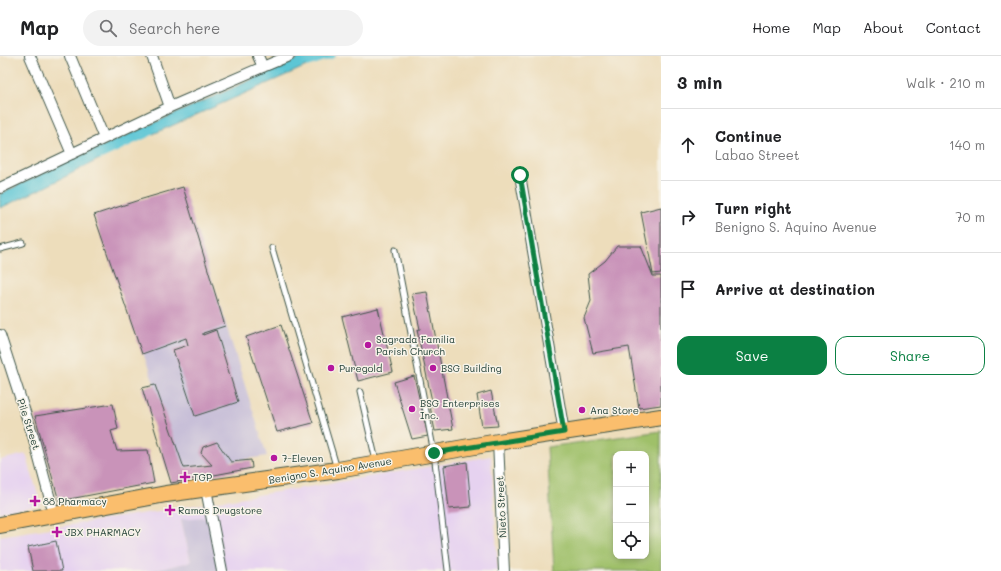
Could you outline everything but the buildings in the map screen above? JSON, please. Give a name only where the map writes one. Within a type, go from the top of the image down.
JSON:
[{"type":"main road","name":"Benigno S. Aquino Avenue","points":[[0,525],[166,494],[338,470],[498,442],[661,417]]},
{"type":"street","points":[[30,56],[72,154]]},
{"type":"street","points":[[70,56],[104,138]]},
{"type":"street","points":[[152,56],[170,108]]},
{"type":"street","points":[[258,56],[263,67]]},
{"type":"street","points":[[0,188],[104,138],[289,56]]},
{"type":"street","points":[[520,175],[564,432]]},
{"type":"street","name":"Pile Street","points":[[0,335],[33,436],[54,514]]},
{"type":"street","name":"Nieto Street","points":[[498,442],[504,571]]},
{"type":"street","points":[[206,489],[222,571]]},
{"type":"lane","points":[[0,249],[23,243]]},
{"type":"lane","points":[[272,248],[338,470]]},
{"type":"lane","points":[[395,250],[434,453],[448,570]]},
{"type":"lane","points":[[360,392],[377,463]]},
{"type":"shaded area","points":[[183,187],[267,456],[184,468],[94,215]]},
{"type":"shaded area","points":[[26,454],[41,505],[0,512],[0,460]]},
{"type":"shaded area","points":[[491,456],[498,571],[227,571],[213,502]]},
{"type":"shaded area","points":[[213,502],[227,571],[150,571],[191,562],[181,519],[205,517],[203,504]]},
{"type":"shaded area","points":[[203,504],[205,517],[181,520],[191,562],[150,571],[0,571],[0,536]]},
{"type":"green space","points":[[661,431],[661,571],[554,571],[547,447]]},
{"type":"water","points":[[305,56],[334,56],[320,60],[117,150],[0,208],[0,194],[73,159]]},
{"type":"waterway","points":[[308,65],[334,56]]},
{"type":"waterway","points":[[100,158],[151,134]]},
{"type":"place","name":"Sagrada Familia Parish Church","points":[[368,345]]},
{"type":"place","name":"Puregold","points":[[331,368]]},
{"type":"place","name":"BSG Building","points":[[433,368]]},
{"type":"place","name":"BSG Enterprises Inc.","points":[[412,409]]},
{"type":"place","name":"Ana Store","points":[[582,410]]},
{"type":"place","name":"7-Eleven","points":[[274,458]]},
{"type":"place","name":"TGP","points":[[185,477]]},
{"type":"place","name":"88 Pharmacy","points":[[35,501]]},
{"type":"place","name":"Ramos Drugstore","points":[[170,510]]},
{"type":"place","name":"JBX PHARMACY","points":[[57,532]]},
{"type":"route","points":[[434,453],[564,432],[520,175]]}]
